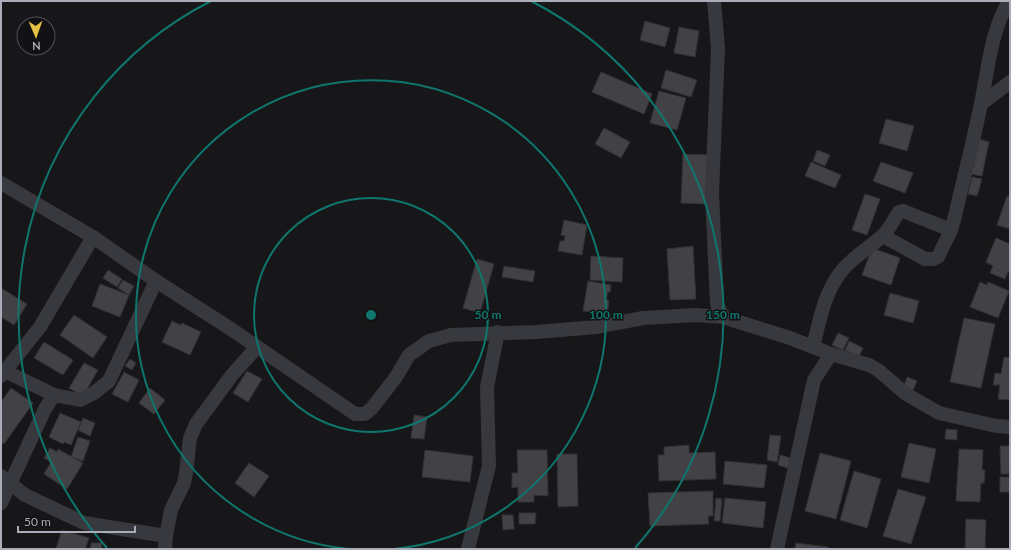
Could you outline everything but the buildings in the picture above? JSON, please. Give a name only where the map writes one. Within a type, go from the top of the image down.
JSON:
[{"type":"street","points":[[714,1],[718,49],[712,193],[717,304],[723,317]]},
{"type":"street","points":[[883,236],[925,259],[934,259],[938,257],[951,230],[981,104],[988,65],[1002,13],[1009,1]]},
{"type":"street","points":[[981,104],[1010,82]]},
{"type":"street","points":[[1,183],[93,237],[355,414],[366,414],[396,377],[409,355],[429,341],[451,335],[596,328],[643,318],[696,315],[723,317],[790,338],[813,348],[869,365],[878,370],[906,394],[939,413],[996,426],[1010,427]]},
{"type":"street","points":[[813,348],[827,297],[839,274],[854,258],[883,236],[899,212],[903,211],[951,230]]},
{"type":"street","points":[[93,237],[40,327],[3,373],[54,395],[80,400],[94,393],[108,381],[156,281]]},
{"type":"street","points":[[468,549],[489,466],[487,387],[498,332]]},
{"type":"street","points":[[6,480],[25,495],[84,523],[166,542],[171,510],[184,483],[190,438],[196,424],[232,375],[257,347]]},
{"type":"street","points":[[777,549],[814,380],[832,354]]},
{"type":"street","points":[[1,503],[6,480],[54,395]]}]
